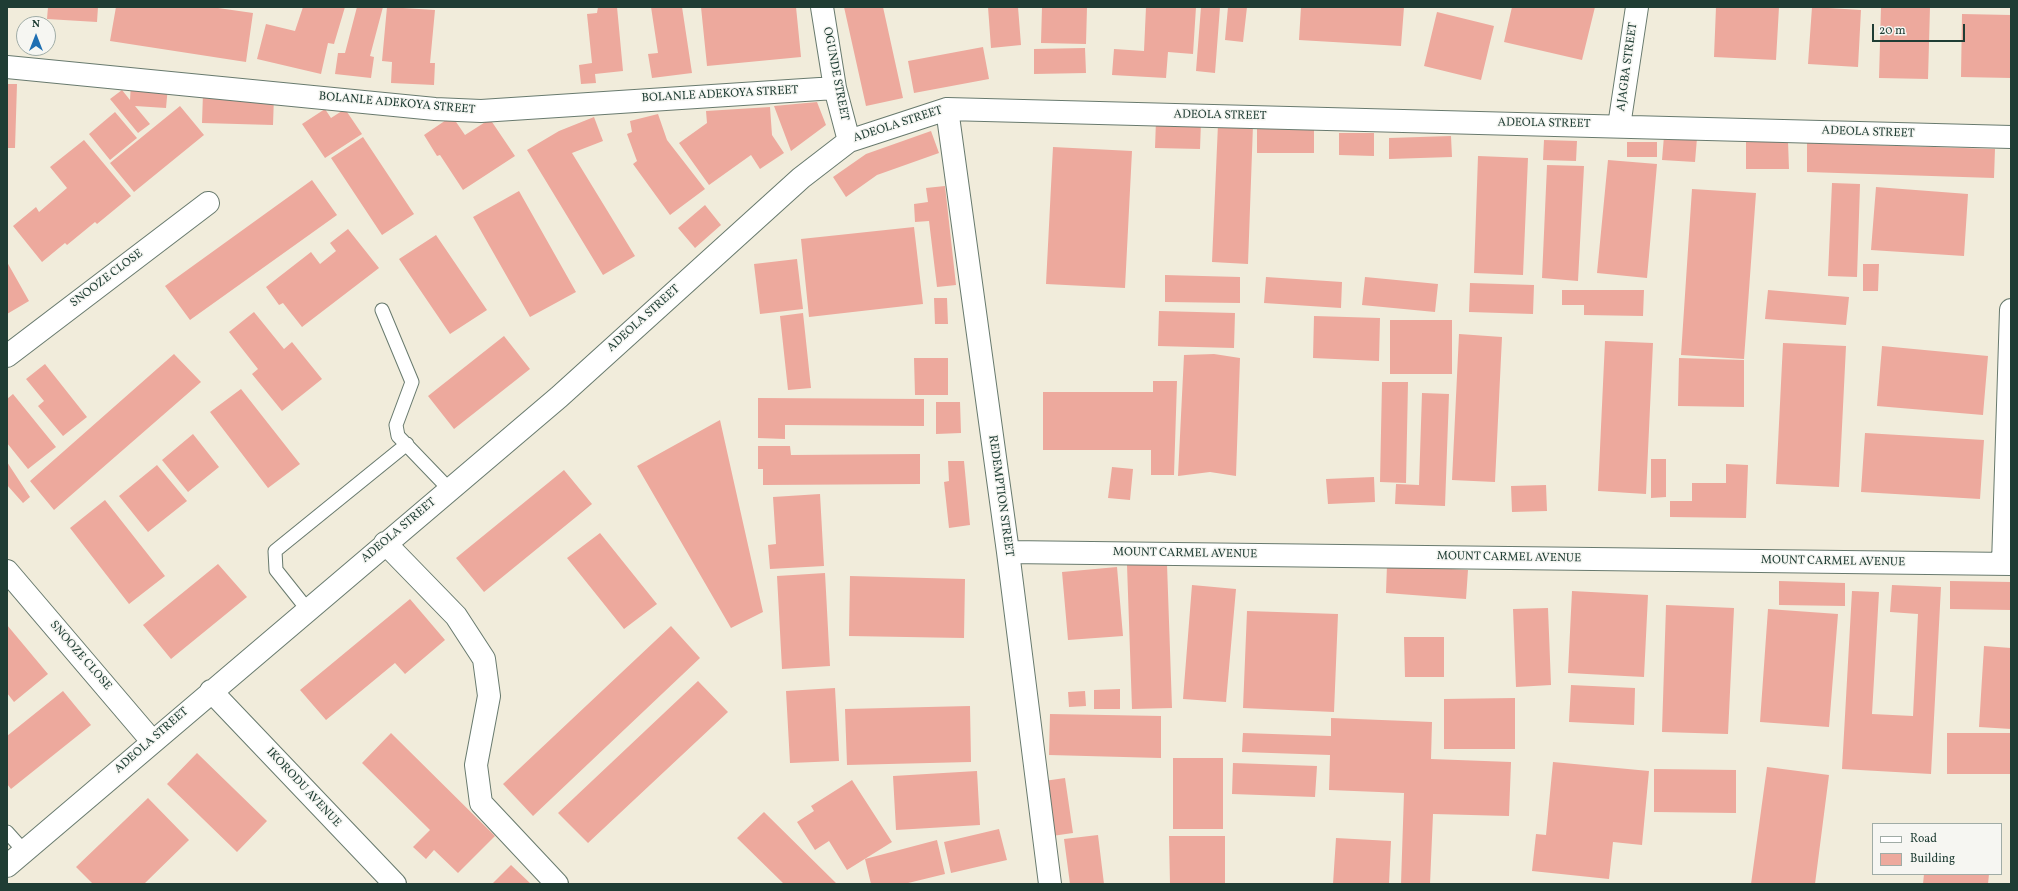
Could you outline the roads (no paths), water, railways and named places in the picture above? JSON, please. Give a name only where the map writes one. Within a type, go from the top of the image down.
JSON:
[{"type":"street","name":"OGUNDE STREET","points":[[822,7],[835,88],[849,140]]},
{"type":"street","name":"AJAGBA STREET","points":[[1619,126],[1636,7]]},
{"type":"street","name":"BOLANLE ADEKOYA STREET","points":[[7,67],[427,108],[481,111],[835,88]]},
{"type":"street","name":"ADEOLA STREET","points":[[7,866],[307,609],[559,397],[801,178],[849,140],[947,109],[2011,137]]},
{"type":"street","name":"REDEMPTION STREET","points":[[947,109],[1008,552],[1050,884]]},
{"type":"street","name":"SNOOZE CLOSE","points":[[7,356],[208,203]]},
{"type":"street","points":[[2007,564],[2011,310]]},
{"type":"street","points":[[385,544],[456,616],[484,659],[489,696],[476,765],[481,803],[557,884]]},
{"type":"street","name":"MOUNT CARMEL AVENUE","points":[[1008,552],[2007,564]]},
{"type":"street","name":"SNOOZE CLOSE","points":[[7,571],[152,741]]},
{"type":"street","name":"IKORODU AVENUE","points":[[211,691],[395,884]]},
{"type":"lane","points":[[382,310],[412,382],[396,425],[398,436],[449,489]]},
{"type":"lane","points":[[307,609],[276,570],[275,551],[407,444]]},
{"type":"lane","points":[[7,832],[24,851]]}]
